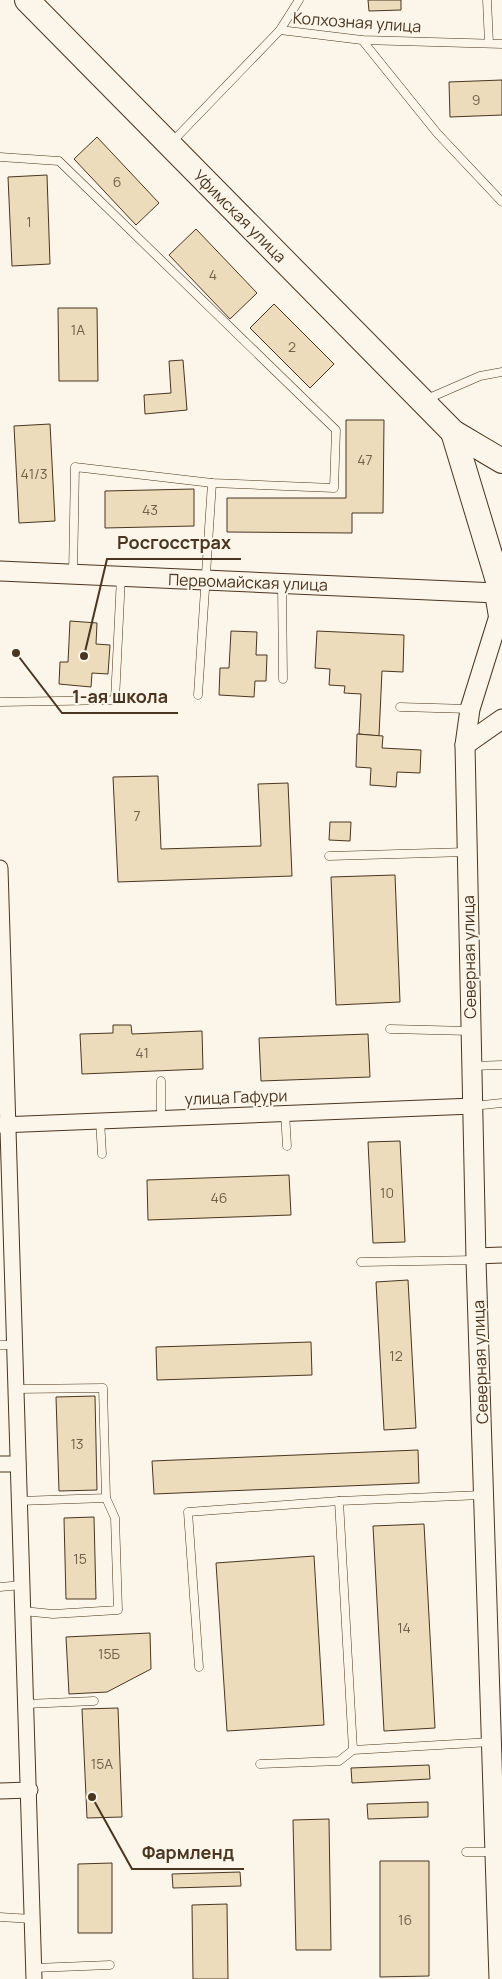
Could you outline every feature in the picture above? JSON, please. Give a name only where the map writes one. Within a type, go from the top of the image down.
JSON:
[{"type":"main road","name":"Уфимская улица","points":[[27,0],[454,432]]},
{"type":"main road","points":[[454,432],[502,461]]},
{"type":"main road","points":[[454,432],[500,597]]},
{"type":"street","name":"Первомайская улица","points":[[0,571],[282,583],[500,597]]},
{"type":"street","name":"Северная улица","points":[[499,1979],[500,1924],[496,1852],[498,1776],[493,1742],[476,1258],[465,745],[470,709],[500,597]]},
{"type":"street","points":[[465,745],[502,719]]},
{"type":"street","points":[[0,868],[6,1240],[16,1345],[18,1502],[30,1790],[34,1973]]},
{"type":"street","name":"улица Гафури","points":[[4,1125],[161,1117],[473,1106]]},
{"type":"street","points":[[476,1258],[502,1255]]},
{"type":"street","points":[[0,1464],[18,1464]]},
{"type":"street","points":[[0,1791],[30,1790]]},
{"type":"lane","points":[[280,30],[299,0]]},
{"type":"lane","points":[[487,0],[489,43]]},
{"type":"lane","name":"Колхозная улица","points":[[169,145],[280,30],[362,40],[502,44]]},
{"type":"lane","points":[[362,40],[437,133],[502,202]]},
{"type":"lane","points":[[0,157],[59,161],[336,430],[334,488],[212,483],[75,467],[73,574]]},
{"type":"lane","points":[[423,401],[480,376],[502,372]]},
{"type":"lane","points":[[198,695],[204,580],[212,483]]},
{"type":"lane","points":[[0,702],[115,700],[121,576]]},
{"type":"lane","points":[[282,583],[283,679]]},
{"type":"lane","points":[[400,707],[470,709]]},
{"type":"lane","points":[[330,856],[467,852]]},
{"type":"lane","points":[[390,1029],[471,1031]]},
{"type":"lane","points":[[472,1066],[502,1065]]},
{"type":"lane","points":[[160,1081],[161,1117]]},
{"type":"lane","points":[[473,1106],[502,1103]]},
{"type":"lane","points":[[285,1112],[287,1146]]},
{"type":"lane","points":[[100,1120],[102,1154]]},
{"type":"lane","points":[[361,1262],[476,1258]]},
{"type":"lane","points":[[0,1345],[16,1345]]},
{"type":"lane","points":[[16,1389],[103,1388],[106,1498],[115,1518],[118,1610],[53,1614],[23,1611]]},
{"type":"lane","points":[[198,1666],[188,1512],[339,1501],[485,1495]]},
{"type":"lane","points":[[18,1502],[106,1498]]},
{"type":"lane","points":[[339,1501],[353,1750]]},
{"type":"lane","points":[[0,1587],[22,1585]]},
{"type":"lane","points":[[26,1704],[94,1701]]},
{"type":"lane","points":[[260,1764],[339,1761],[353,1750],[493,1742]]},
{"type":"lane","points":[[466,1852],[496,1852]]},
{"type":"lane","points":[[0,1917],[32,1919]]},
{"type":"lane","points":[[34,1973],[110,1965]]},
{"type":"building","points":[[368,0],[401,0],[401,10],[369,11]]},
{"type":"building","points":[[502,80],[502,115],[450,117],[449,82]]},
{"type":"building","points":[[97,137],[159,203],[136,225],[74,159]]},
{"type":"building","points":[[47,175],[50,264],[12,266],[8,177]]},
{"type":"building","points":[[196,229],[257,293],[230,319],[169,255]]},
{"type":"building","points":[[274,304],[334,364],[310,388],[250,328]]},
{"type":"building","points":[[58,308],[97,308],[98,381],[59,381]]},
{"type":"building","points":[[183,360],[187,410],[145,414],[144,395],[171,393],[169,361]]},
{"type":"building","points":[[346,420],[384,420],[383,513],[352,513],[352,533],[227,532],[227,498],[346,498]]},
{"type":"building","points":[[50,424],[55,521],[19,523],[14,426]]},
{"type":"building","points":[[194,489],[194,526],[105,528],[105,491]]},
{"type":"building","points":[[70,621],[97,623],[96,644],[110,645],[108,674],[92,673],[91,687],[59,684],[60,662],[68,662]]},
{"type":"building","points":[[231,631],[257,632],[256,655],[267,655],[266,681],[255,681],[254,697],[219,695],[220,668],[229,668]]},
{"type":"building","points":[[317,631],[404,635],[403,672],[382,671],[379,736],[359,734],[361,694],[344,693],[345,686],[329,685],[330,669],[315,668]]},
{"type":"building","points":[[357,734],[383,736],[382,748],[421,750],[420,773],[397,772],[396,787],[370,785],[371,768],[356,767]]},
{"type":"building","points":[[158,776],[161,849],[261,846],[258,784],[288,783],[292,876],[118,882],[113,777]]},
{"type":"building","points":[[330,822],[351,822],[350,841],[329,840]]},
{"type":"building","points":[[395,875],[400,1002],[336,1005],[331,877]]},
{"type":"building","points":[[113,1025],[131,1025],[132,1034],[202,1031],[203,1069],[82,1074],[80,1034],[113,1033]]},
{"type":"building","points":[[368,1034],[370,1077],[261,1081],[259,1038]]},
{"type":"building","points":[[400,1141],[405,1242],[373,1243],[368,1142]]},
{"type":"building","points":[[289,1175],[291,1215],[148,1220],[147,1180]]},
{"type":"building","points":[[408,1280],[416,1428],[384,1430],[376,1282]]},
{"type":"building","points":[[311,1342],[312,1375],[157,1380],[156,1347]]},
{"type":"building","points":[[95,1396],[97,1490],[59,1491],[56,1397]]},
{"type":"building","points":[[418,1450],[419,1483],[154,1494],[152,1461]]},
{"type":"building","points":[[94,1517],[96,1599],[66,1599],[64,1518]]},
{"type":"building","points":[[424,1524],[435,1728],[384,1731],[373,1526]]},
{"type":"building","points":[[314,1556],[324,1725],[227,1731],[216,1563]]},
{"type":"building","points":[[150,1633],[151,1669],[107,1692],[69,1694],[66,1637]]},
{"type":"building","points":[[118,1708],[122,1817],[87,1818],[82,1709]]},
{"type":"building","points":[[429,1765],[430,1779],[352,1783],[351,1768]]},
{"type":"building","points":[[428,1802],[428,1817],[368,1819],[367,1804]]},
{"type":"building","points":[[329,1819],[331,1950],[296,1950],[293,1820]]},
{"type":"building","points":[[380,1861],[429,1861],[429,1976],[380,1977]]},
{"type":"building","points":[[112,1863],[112,1933],[78,1933],[78,1864]]},
{"type":"building","points":[[240,1872],[241,1886],[173,1888],[172,1874]]},
{"type":"building","points":[[227,1904],[228,1979],[193,1979],[192,1905]]},
{"type":"place","name":"1-ая школа","points":[[16,653]]},
{"type":"place","name":"Росгосстрах","points":[[84,656]]},
{"type":"place","name":"Фармленд","points":[[92,1797]]}]
